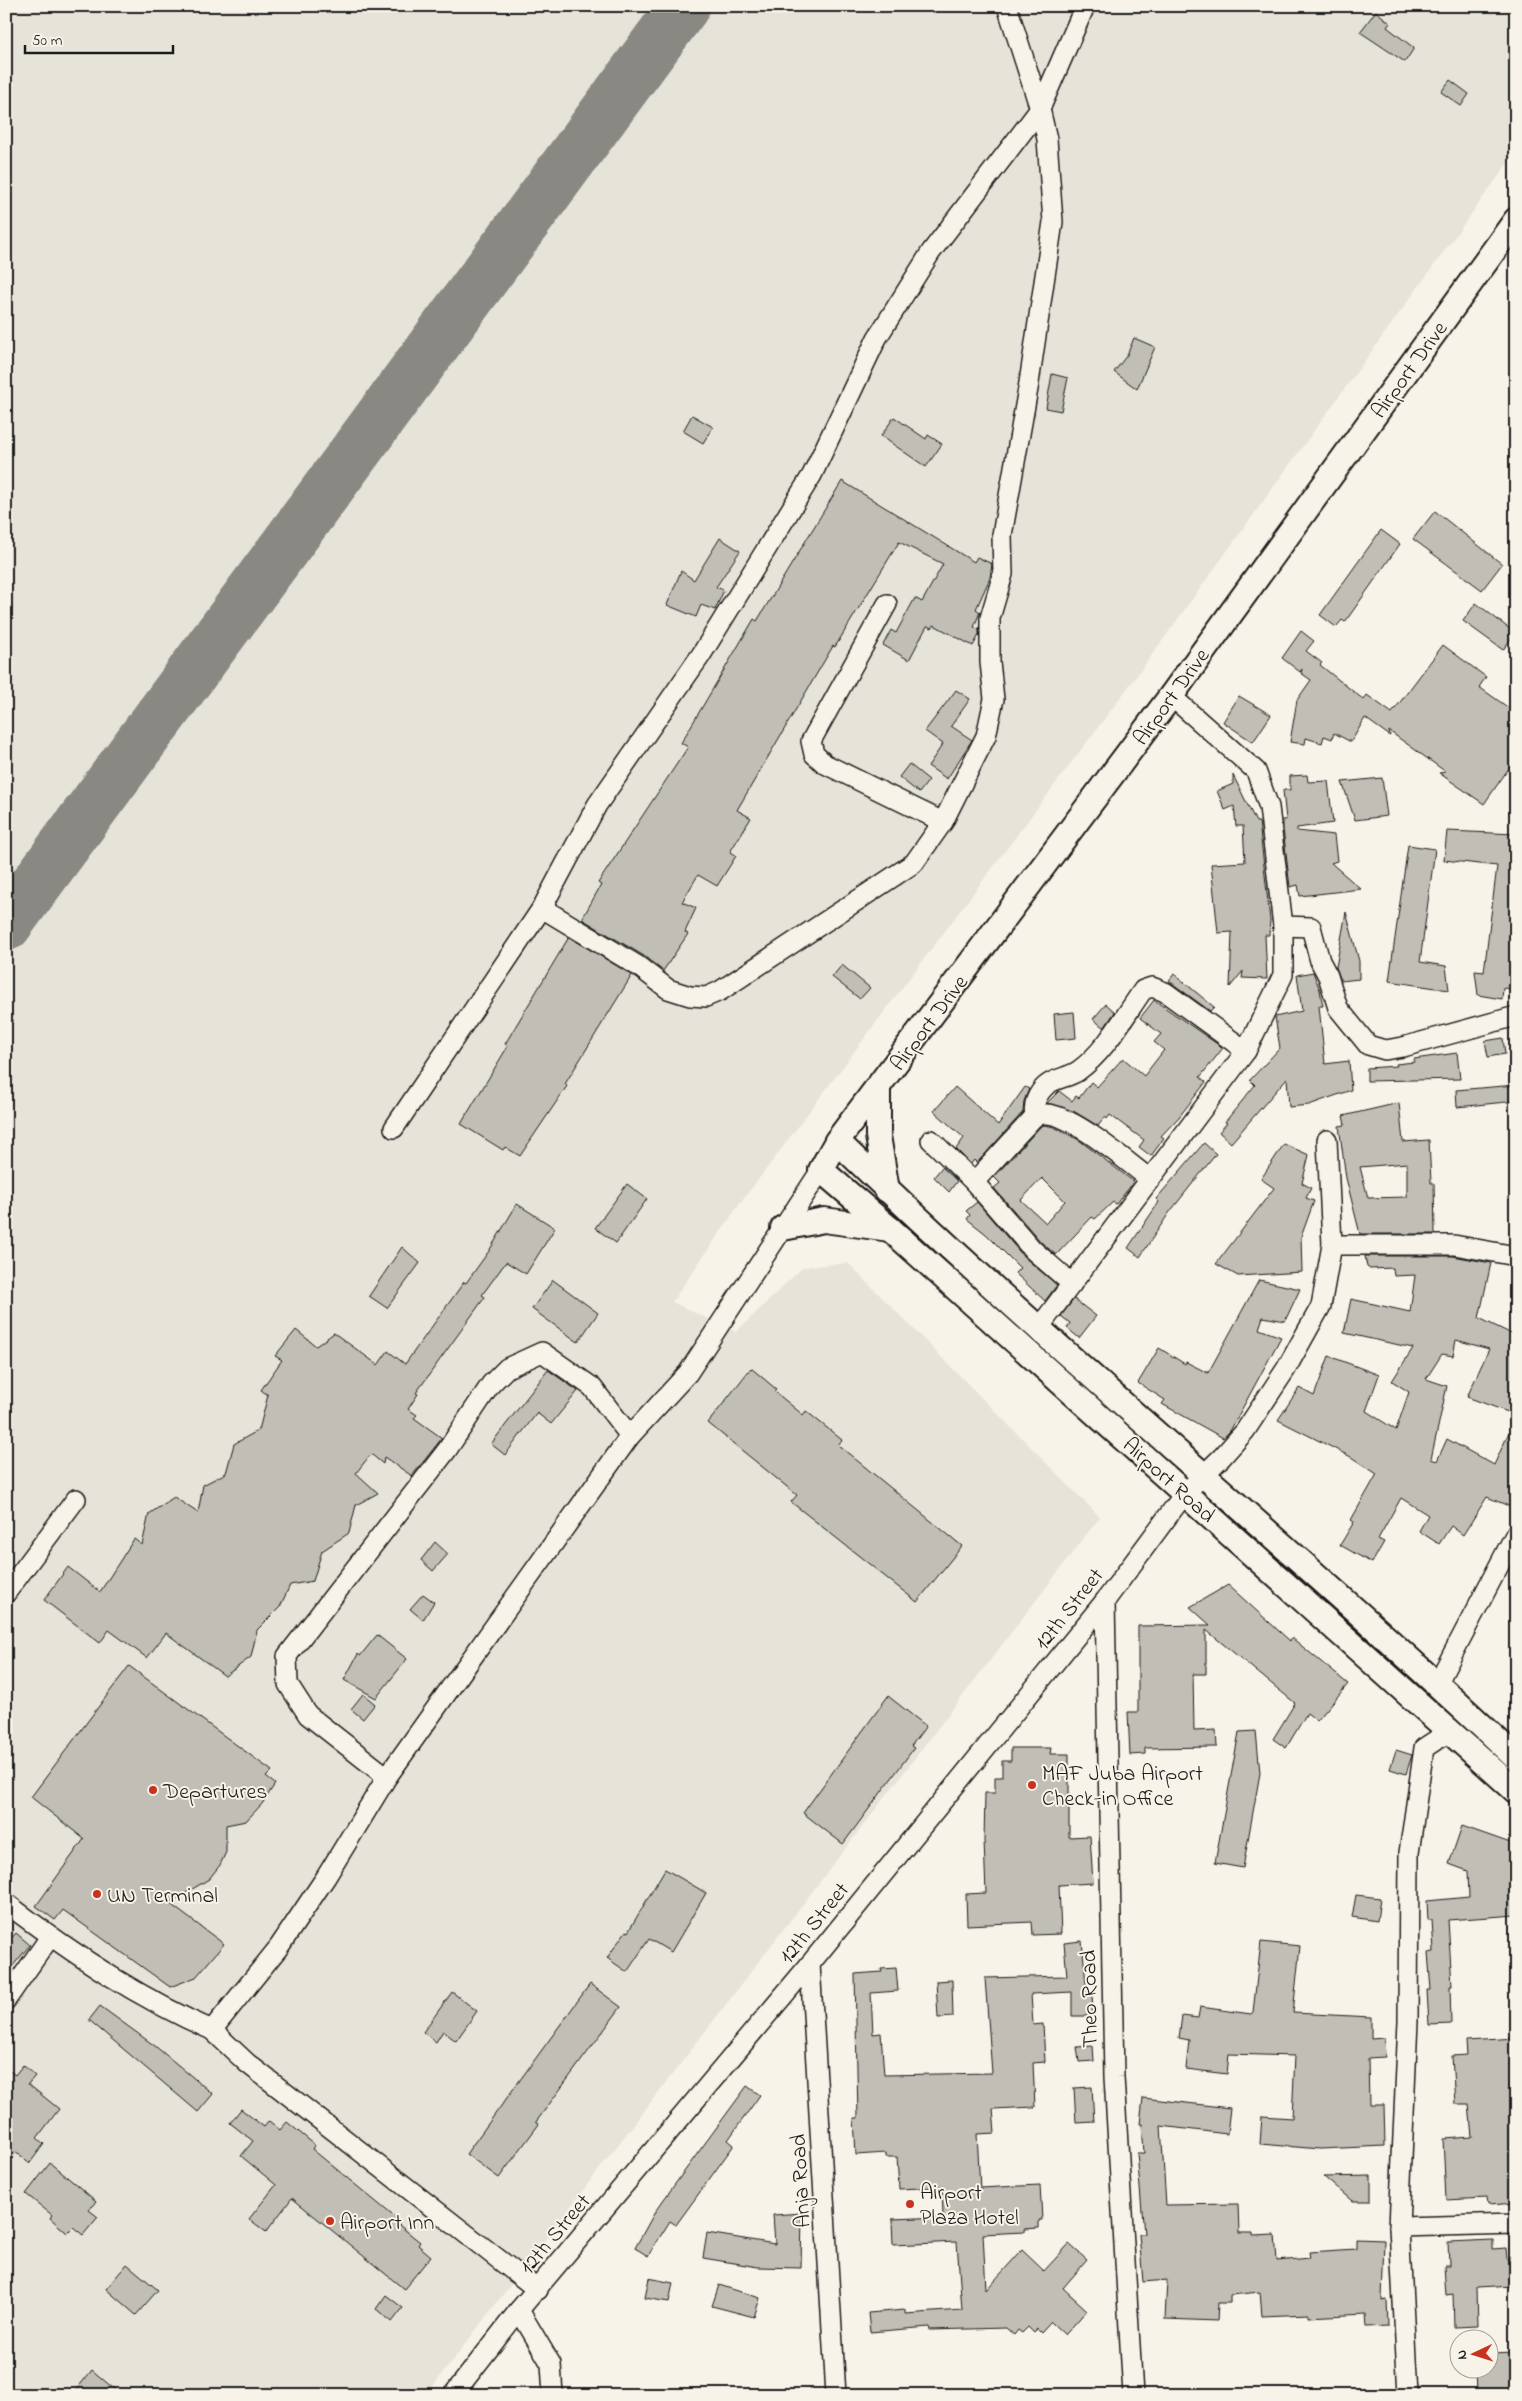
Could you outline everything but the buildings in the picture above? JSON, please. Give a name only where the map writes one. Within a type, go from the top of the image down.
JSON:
[{"type":"main road","name":"Airport Drive","points":[[821,1170],[837,1142],[1171,696],[1516,220]]},
{"type":"main road","points":[[878,1088],[878,1136],[887,1190]]},
{"type":"main road","name":"Airport Road","points":[[837,1142],[1038,1329],[1438,1684],[1516,1758]]},
{"type":"main road","name":"Airport Road","points":[[821,1170],[890,1229],[1516,1791]]},
{"type":"main road","points":[[783,1228],[824,1220],[890,1229]]},
{"type":"street","points":[[542,908],[638,966],[668,989],[690,996],[706,997],[720,992],[914,863],[943,822],[986,736],[994,699],[990,662],[990,618],[1003,574],[1002,535],[1026,402],[1053,222],[1047,139],[1040,110],[1007,6]]},
{"type":"street","points":[[394,1128],[542,908],[598,806],[702,655],[812,476],[877,338],[931,252],[1040,110],[1085,6]]},
{"type":"street","points":[[887,604],[811,741],[814,754],[825,764],[943,822]]},
{"type":"street","points":[[1038,1329],[1246,1050],[1283,975],[1283,926],[1268,807],[1256,771],[1171,696]]},
{"type":"street","points":[[1283,926],[1311,926],[1320,961],[1328,976],[1338,1008],[1368,1045],[1385,1050],[1403,1047],[1516,1016]]},
{"type":"street","points":[[1035,1116],[1033,1106],[1042,1089],[1060,1077],[1077,1072],[1099,1050],[1143,990],[1152,987],[1165,992],[1246,1050]]},
{"type":"street","points":[[974,1182],[1035,1116],[1045,1114],[1059,1116],[1088,1133],[1150,1179]]},
{"type":"street","points":[[931,1140],[974,1182],[1033,1250],[1072,1284]]},
{"type":"street","name":"12th Street","points":[[452,2395],[519,2310],[538,2290],[810,1964],[1104,1601],[1185,1493],[1245,1431],[1286,1369],[1321,1306],[1332,1245],[1327,1140]]},
{"type":"street","points":[[212,2030],[279,1947],[326,1877],[387,1777],[630,1436],[688,1373],[821,1170]]},
{"type":"street","points":[[1332,1245],[1454,1245],[1516,1256]]},
{"type":"street","points":[[387,1777],[308,1715],[288,1684],[287,1656],[447,1450],[491,1384],[507,1368],[542,1352],[592,1387],[630,1436]]},
{"type":"street","points":[[6,1592],[76,1499]]},
{"type":"street","points":[[1438,1684],[1516,1533]]},
{"type":"street","name":"Theo Road","points":[[1104,1601],[1114,2077],[1133,2395]]},
{"type":"street","points":[[1408,2395],[1398,2227],[1408,2021],[1409,1854],[1424,1748],[1450,1731]]},
{"type":"street","points":[[6,1903],[50,1937],[140,1993],[212,2030],[247,2063],[538,2290]]},
{"type":"street","points":[[6,2000],[50,1937]]},
{"type":"street","name":"Anja Road","points":[[810,1964],[836,2395]]},
{"type":"street","points":[[1398,2227],[1516,2224]]},
{"type":"street","points":[[519,2310],[551,2364],[553,2395]]},
{"type":"shaded area","points":[[6,6],[1516,6],[1516,152],[1141,670],[736,1209],[672,1302],[736,1332],[803,1267],[848,1263],[1100,1517],[426,2395],[6,2395]]},
{"type":"taxiway","points":[[6,925],[684,6]]},
{"type":"place","name":"MAF Juba Airport Check-in Office","points":[[1032,1785]]},
{"type":"place","name":"Departures","points":[[153,1790]]},
{"type":"place","name":"UN Terminal","points":[[97,1894]]},
{"type":"place","name":"Airport Plaza Hotel","points":[[910,2204]]},
{"type":"place","name":"Airport Inn","points":[[330,2221]]}]
